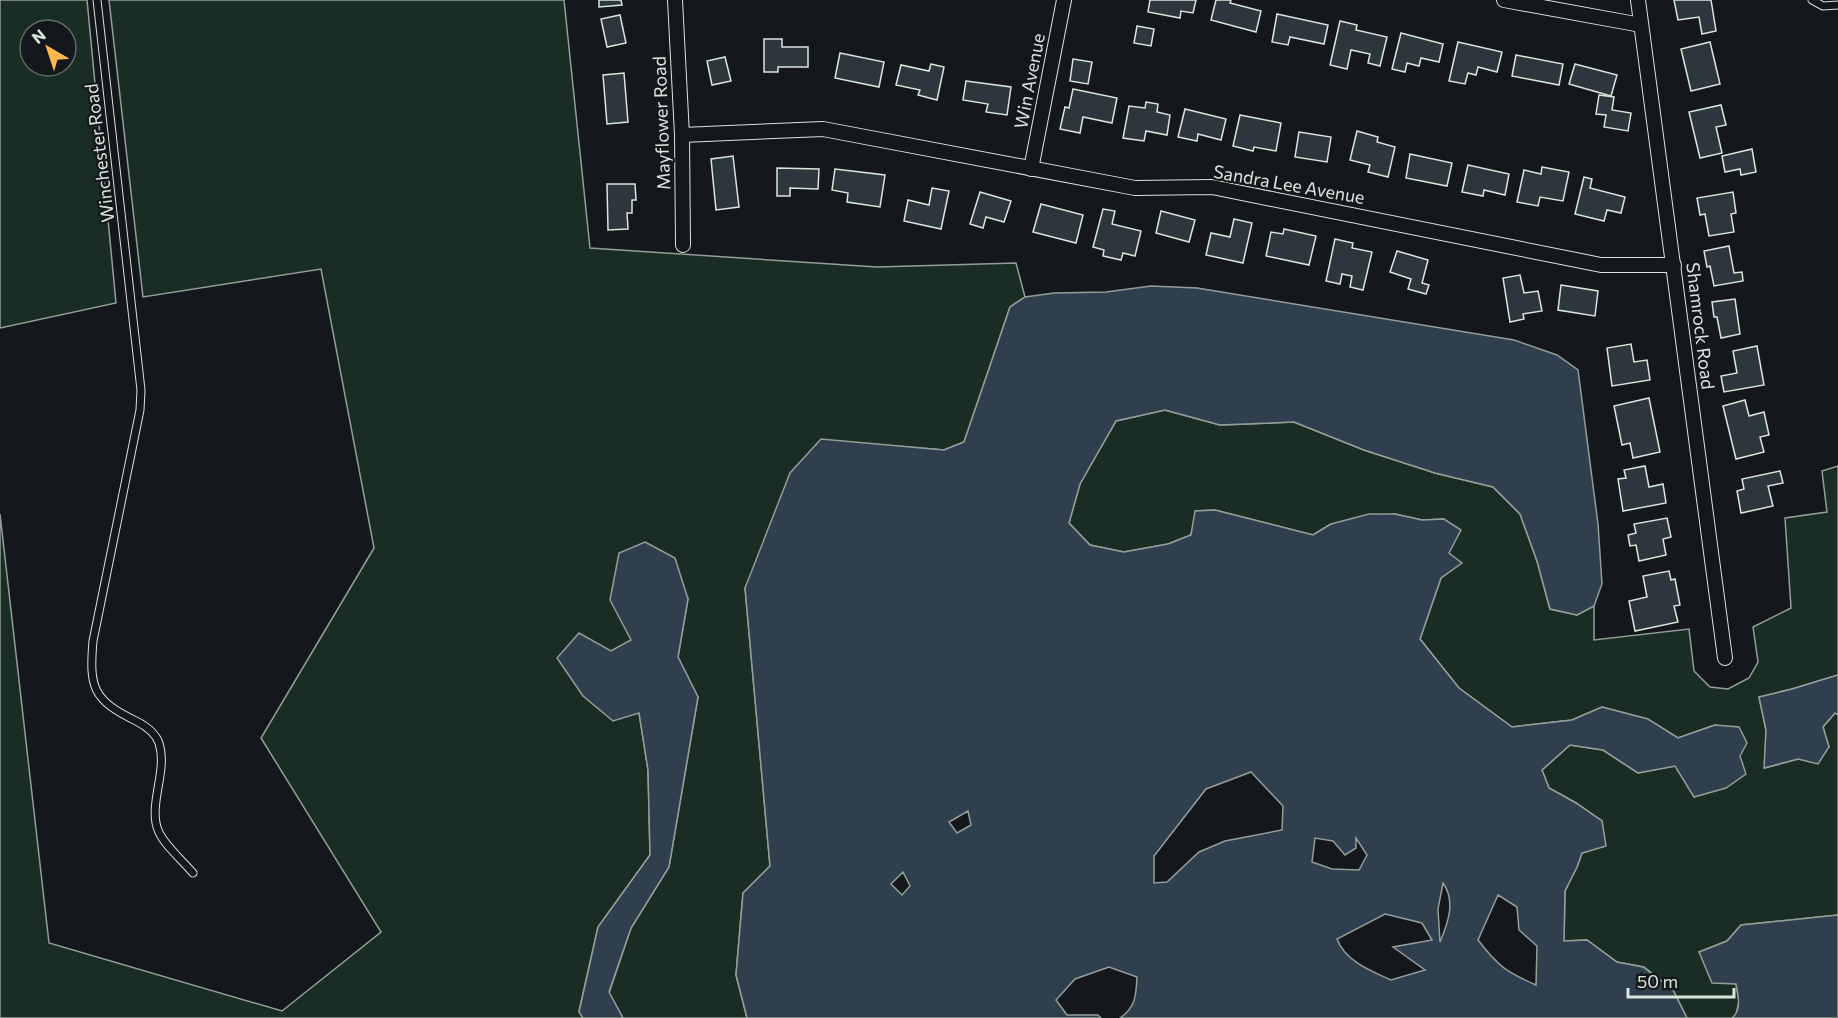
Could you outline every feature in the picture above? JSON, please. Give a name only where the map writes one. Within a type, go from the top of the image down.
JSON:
[{"type":"street","name":"Mayflower Road","points":[[675,0],[682,135],[683,245]]},
{"type":"street","name":"Win Avenue","points":[[1031,169],[1064,0]]},
{"type":"street","points":[[1504,0],[1641,25]]},
{"type":"street","name":"Shamrock Road","points":[[1638,0],[1725,658]]},
{"type":"street","name":"Sandra Lee Avenue","points":[[682,135],[823,129],[1135,188],[1212,187],[1602,264],[1674,265]]},
{"type":"lane","name":"Winchester Road","points":[[97,0],[141,390],[140,410],[93,641],[91,670],[98,693],[109,706],[146,726],[159,743],[162,759],[155,820],[158,832],[193,873]]},
{"type":"lane","points":[[1812,0],[1823,6],[1838,5]]},
{"type":"green space","points":[[0,0],[87,0],[116,303],[0,328]]},
{"type":"green space","points":[[109,0],[564,0],[590,248],[877,267],[1016,263],[1025,297],[1010,307],[964,442],[944,450],[821,440],[745,588],[770,866],[743,893],[736,975],[747,1018],[623,1018],[609,993],[631,928],[669,867],[698,697],[678,657],[688,599],[632,640],[611,651],[639,713],[648,770],[650,855],[598,927],[579,1011],[583,1018],[0,1018],[0,514],[49,943],[282,1011],[381,932],[261,738],[374,548],[321,269],[143,297]]},
{"type":"green space","points":[[1165,410],[1220,425],[1294,422],[1364,450],[1435,473],[1493,487],[1520,514],[1537,561],[1550,609],[1577,615],[1594,606],[1594,640],[1689,629],[1694,671],[1710,687],[1728,689],[1749,678],[1758,662],[1753,627],[1791,608],[1785,518],[1827,512],[1822,471],[1838,466],[1838,675],[1759,697],[1766,730],[1765,768],[1829,747],[1823,727],[1835,713],[1838,715],[1838,915],[1741,925],[1727,941],[1699,952],[1736,984],[1739,1001],[1736,1015],[1732,1018],[1687,1018],[1673,990],[1644,967],[1617,962],[1587,940],[1564,941],[1565,891],[1582,853],[1605,846],[1602,821],[1549,788],[1542,770],[1570,745],[1603,750],[1638,773],[1675,766],[1715,725],[1678,738],[1647,719],[1602,707],[1572,720],[1512,727],[1459,688],[1420,639],[1441,578],[1461,563],[1449,554],[1444,519],[1422,520],[1395,514],[1331,524],[1313,535],[1215,510],[1196,511],[1191,535],[1168,544],[1124,552],[1090,545],[1069,523],[1080,484],[1116,421]]},
{"type":"water","points":[[1151,286],[1197,288],[1514,340],[1557,355],[1578,370],[1598,524],[1602,584],[1594,606],[1577,615],[1550,609],[1537,561],[1520,514],[1493,487],[1435,473],[1364,450],[1294,422],[1220,425],[1165,410],[1116,421],[1080,484],[1069,523],[1090,545],[1124,552],[1168,544],[1191,535],[1195,511],[1215,510],[1313,535],[1331,524],[1369,514],[1395,514],[1422,520],[1444,519],[1461,530],[1449,553],[1462,563],[1441,578],[1420,639],[1459,688],[1512,727],[1572,720],[1602,707],[1648,719],[1678,738],[1715,725],[1739,727],[1747,743],[1740,756],[1746,774],[1726,788],[1694,797],[1675,766],[1638,773],[1603,750],[1570,745],[1542,770],[1549,788],[1602,821],[1606,846],[1582,853],[1565,891],[1564,941],[1587,940],[1617,962],[1643,967],[1673,990],[1687,1018],[1120,1018],[1132,1005],[1137,977],[1109,967],[1075,979],[1056,1000],[1067,1015],[1098,1015],[1101,1018],[747,1018],[736,975],[743,893],[770,866],[745,588],[790,473],[821,439],[944,450],[964,442],[1010,307],[1025,297],[1054,293],[1106,292]],"holes":[[[1251,772],[1283,806],[1282,830],[1225,841],[1199,852],[1167,882],[1154,883],[1154,856],[1206,789]],[[968,811],[971,825],[957,833],[949,822]],[[1315,838],[1333,841],[1345,855],[1356,848],[1356,838],[1367,855],[1359,870],[1332,869],[1312,862]],[[903,872],[910,886],[902,895],[891,884]],[[1443,883],[1450,905],[1448,920],[1440,942],[1438,909]],[[1498,895],[1517,907],[1519,930],[1537,946],[1536,985],[1503,967],[1478,940]],[[1385,914],[1422,923],[1432,940],[1393,947],[1425,970],[1391,980],[1352,959],[1337,939]]]},
{"type":"water","points":[[645,542],[675,558],[688,599],[678,657],[698,697],[669,867],[631,928],[609,992],[623,1018],[583,1018],[579,1012],[598,927],[650,855],[648,770],[639,713],[613,721],[583,696],[557,658],[579,633],[611,651],[631,640],[610,600],[619,553]]},
{"type":"water","points":[[1838,675],[1838,715],[1835,713],[1823,727],[1829,747],[1818,764],[1798,759],[1764,768],[1766,730],[1759,697]]},
{"type":"water","points":[[1838,915],[1838,1018],[1732,1018],[1738,1007],[1736,984],[1712,983],[1699,952],[1727,941],[1741,925]]},
{"type":"building","points":[[599,0],[621,0],[622,5],[599,7]]},
{"type":"building","points":[[1150,0],[1196,0],[1193,13],[1181,11],[1180,18],[1148,12]]},
{"type":"building","points":[[1216,0],[1231,0],[1230,3],[1261,11],[1256,32],[1211,20]]},
{"type":"building","points":[[1674,0],[1711,0],[1716,31],[1702,34],[1699,17],[1678,20]]},
{"type":"building","points":[[1277,14],[1328,25],[1324,44],[1290,37],[1288,45],[1272,42]]},
{"type":"building","points":[[620,15],[626,43],[607,47],[601,19]]},
{"type":"building","points":[[1340,21],[1357,25],[1356,30],[1387,37],[1380,66],[1368,63],[1370,54],[1351,50],[1347,69],[1330,65]]},
{"type":"building","points":[[1137,26],[1154,29],[1151,46],[1134,43]]},
{"type":"building","points":[[1401,33],[1443,44],[1439,62],[1421,58],[1419,66],[1407,63],[1405,72],[1392,69]]},
{"type":"building","points":[[764,39],[782,39],[782,47],[808,47],[808,67],[778,67],[778,72],[764,72]]},
{"type":"building","points":[[1458,42],[1502,52],[1497,72],[1478,67],[1476,75],[1468,73],[1465,84],[1449,81]]},
{"type":"building","points":[[1710,42],[1720,84],[1691,91],[1681,49]]},
{"type":"building","points":[[840,53],[884,62],[879,87],[835,78]]},
{"type":"building","points":[[1516,55],[1563,64],[1559,85],[1512,76]]},
{"type":"building","points":[[725,57],[731,81],[712,85],[707,61]]},
{"type":"building","points":[[1073,59],[1092,62],[1088,84],[1070,81]]},
{"type":"building","points":[[931,64],[944,67],[937,100],[918,95],[920,90],[896,85],[901,65],[929,71]]},
{"type":"building","points":[[1575,64],[1617,75],[1611,96],[1569,84]]},
{"type":"building","points":[[624,73],[628,122],[607,124],[603,75]]},
{"type":"building","points":[[966,81],[1011,87],[1007,115],[986,112],[988,104],[963,100]]},
{"type":"building","points":[[1073,89],[1117,98],[1112,123],[1083,117],[1080,133],[1060,129],[1065,107],[1069,108]]},
{"type":"building","points":[[1599,95],[1614,97],[1612,110],[1631,113],[1628,131],[1604,127],[1606,115],[1596,114]]},
{"type":"building","points":[[1146,102],[1158,104],[1157,112],[1170,115],[1167,135],[1146,131],[1144,141],[1123,138],[1129,106],[1145,108]]},
{"type":"building","points":[[1721,105],[1726,125],[1716,127],[1722,153],[1700,158],[1689,112]]},
{"type":"building","points":[[1185,109],[1226,119],[1221,140],[1198,134],[1197,141],[1178,137]]},
{"type":"building","points":[[1240,115],[1281,123],[1276,151],[1254,147],[1253,151],[1233,146]]},
{"type":"building","points":[[1357,131],[1378,137],[1377,142],[1395,147],[1388,177],[1368,172],[1370,165],[1350,160]]},
{"type":"building","points":[[1299,132],[1331,137],[1327,162],[1295,157]]},
{"type":"building","points":[[1752,149],[1756,172],[1741,175],[1740,169],[1725,172],[1722,156]]},
{"type":"building","points":[[1410,154],[1452,163],[1447,186],[1406,178]]},
{"type":"building","points":[[733,156],[739,207],[716,210],[711,159]]},
{"type":"building","points":[[1468,165],[1509,174],[1505,195],[1484,190],[1483,196],[1462,192]]},
{"type":"building","points":[[1542,167],[1569,172],[1563,201],[1540,197],[1538,206],[1517,202],[1524,170],[1541,174]]},
{"type":"building","points":[[777,168],[819,169],[818,189],[790,188],[790,196],[777,196]]},
{"type":"building","points":[[835,169],[885,175],[880,207],[847,202],[848,193],[832,190]]},
{"type":"building","points":[[1584,177],[1592,179],[1590,188],[1625,197],[1621,213],[1607,210],[1604,221],[1575,214]]},
{"type":"building","points":[[607,184],[635,184],[636,200],[632,200],[632,213],[627,213],[628,229],[608,230]]},
{"type":"building","points":[[932,188],[949,191],[941,229],[904,221],[908,200],[929,205]]},
{"type":"building","points":[[980,192],[1011,201],[1004,222],[986,217],[983,228],[970,224]]},
{"type":"building","points":[[1733,192],[1736,213],[1731,214],[1734,232],[1709,236],[1705,214],[1700,215],[1697,198]]},
{"type":"building","points":[[1041,204],[1083,215],[1076,243],[1033,232]]},
{"type":"building","points":[[1103,209],[1115,211],[1112,224],[1141,231],[1135,256],[1123,253],[1121,260],[1103,256],[1104,250],[1093,247]]},
{"type":"building","points":[[1161,211],[1195,220],[1189,242],[1156,233]]},
{"type":"building","points":[[1234,219],[1252,223],[1243,263],[1206,255],[1211,233],[1230,237]]},
{"type":"building","points":[[1284,229],[1316,236],[1309,265],[1266,256],[1271,232],[1283,234]]},
{"type":"building","points":[[1335,239],[1353,243],[1352,248],[1372,252],[1363,290],[1350,287],[1352,276],[1342,274],[1340,284],[1326,281]]},
{"type":"building","points":[[1729,246],[1734,273],[1742,272],[1743,281],[1714,286],[1704,251]]},
{"type":"building","points":[[1397,251],[1428,260],[1422,283],[1429,285],[1426,294],[1408,289],[1411,279],[1390,272]]},
{"type":"building","points":[[1520,275],[1524,293],[1538,291],[1542,311],[1523,314],[1524,319],[1510,322],[1503,278]]},
{"type":"building","points":[[1561,285],[1598,291],[1595,316],[1558,310]]},
{"type":"building","points":[[1735,299],[1740,334],[1721,338],[1712,302]]},
{"type":"building","points":[[1631,344],[1634,362],[1647,360],[1650,380],[1612,386],[1607,348]]},
{"type":"building","points":[[1757,346],[1764,385],[1724,392],[1721,376],[1737,373],[1733,351]]},
{"type":"building","points":[[1649,398],[1660,452],[1633,458],[1630,443],[1622,445],[1614,406]]},
{"type":"building","points":[[1745,400],[1749,416],[1764,412],[1769,435],[1760,437],[1764,452],[1736,459],[1723,406]]},
{"type":"building","points":[[1645,466],[1649,487],[1663,484],[1666,503],[1623,511],[1618,479],[1626,478],[1624,470]]},
{"type":"building","points":[[1780,471],[1783,483],[1768,486],[1773,506],[1741,513],[1737,491],[1744,489],[1742,479]]},
{"type":"building","points":[[1667,518],[1671,537],[1663,539],[1666,555],[1639,561],[1636,545],[1630,546],[1628,535],[1636,533],[1634,524]]},
{"type":"building","points":[[1669,571],[1671,580],[1675,579],[1680,605],[1674,606],[1678,622],[1635,631],[1629,601],[1647,597],[1643,576]]}]
